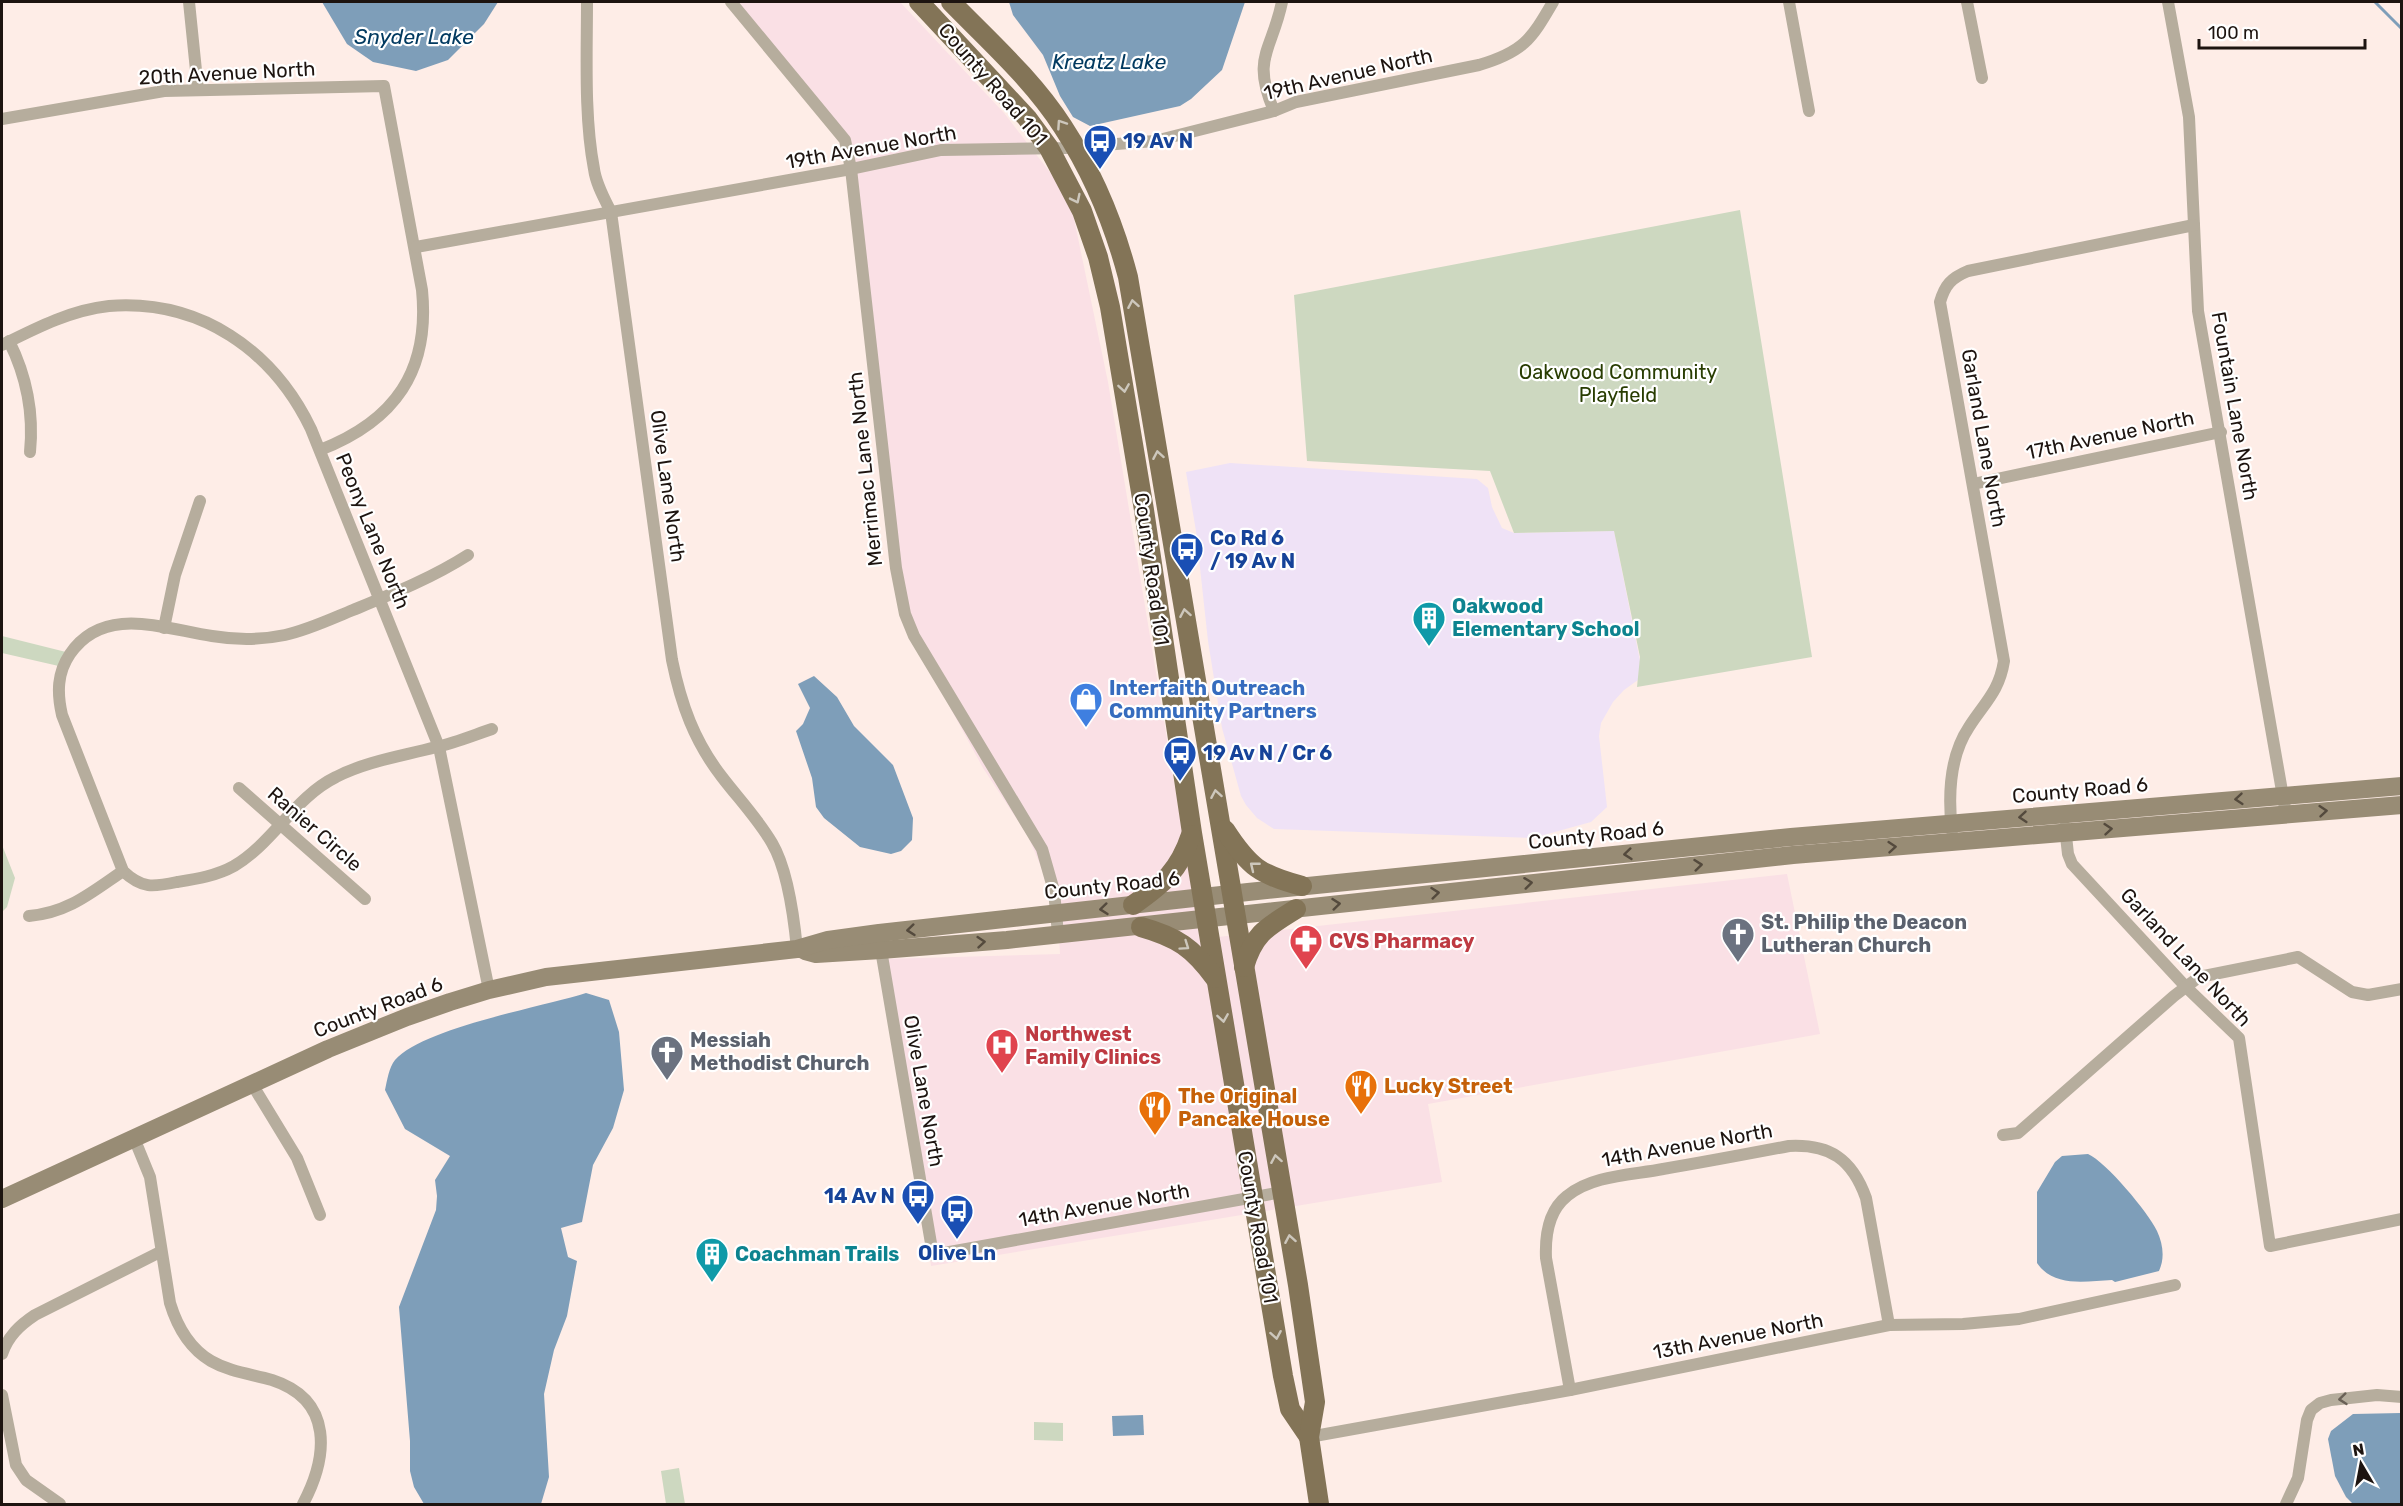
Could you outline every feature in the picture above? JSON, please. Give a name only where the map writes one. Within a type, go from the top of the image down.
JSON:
[{"type":"main road","name":"County Road 101","points":[[919,2],[1027,118],[1049,148],[1085,219],[1098,257],[1110,307],[1144,510],[1192,833],[1252,1197],[1290,1409],[1309,1437]]},
{"type":"main road","name":"County Road 101","points":[[951,2],[1049,108],[1064,128],[1092,178],[1114,225],[1128,277],[1221,824],[1315,1402],[1309,1437],[1319,1504]]},
{"type":"main road","name":"County Road 6","points":[[2,1199],[252,1084],[407,1017],[489,990],[534,979],[797,949],[828,940],[880,942],[1058,934],[1141,927],[1769,857],[2064,814],[2402,786]]},
{"type":"main road","name":"County Road 6","points":[[880,942],[1056,914],[1133,905],[1791,837],[1952,832],[2066,833],[2402,805]]},
{"type":"main road","points":[[1221,824],[1251,866],[1276,879],[1302,886]]},
{"type":"main road","points":[[1133,905],[1172,875],[1185,855],[1192,833]]},
{"type":"main road","points":[[1244,967],[1250,948],[1260,934],[1296,909]]},
{"type":"main road","points":[[1141,927],[1166,934],[1187,945],[1217,981]]},
{"type":"street","points":[[189,2],[198,90]]},
{"type":"street","name":"Olive Lane North","points":[[587,2],[587,61],[594,171],[602,195],[611,212],[678,691],[688,721],[702,748],[772,843],[788,893],[797,949]]},
{"type":"street","name":"Merrimac Lane North","points":[[731,2],[845,140],[851,170],[899,591],[905,614],[914,636],[1041,849],[1054,891],[1058,934]]},
{"type":"street","points":[[1274,111],[1267,95],[1262,65],[1282,2]]},
{"type":"street","name":"19th Avenue North","points":[[416,247],[851,170],[941,150],[1074,147],[1155,141],[1274,111],[1296,102],[1479,65],[1508,56],[1532,36],[1553,2]]},
{"type":"street","points":[[1789,2],[1809,111]]},
{"type":"street","points":[[1967,2],[1982,78]]},
{"type":"street","name":"Fountain Lane North","points":[[2168,2],[2189,117],[2198,311],[2286,814]]},
{"type":"street","name":"20th Avenue North","points":[[2,119],[164,91],[384,86]]},
{"type":"street","name":"Peony Lane North","points":[[384,86],[416,247],[424,314],[423,339],[406,384],[392,404],[375,421],[355,434],[320,450],[439,747],[489,990]]},
{"type":"street","name":"Garland Lane North","points":[[1952,832],[1949,811],[1954,759],[1970,726],[1996,691],[2002,677],[2004,662],[1940,302],[1948,282],[1968,271],[2194,225]]},
{"type":"street","points":[[30,452],[32,429],[25,378],[5,343],[64,316],[108,306],[152,308],[182,314],[210,324],[236,338],[260,357],[281,379],[298,403],[320,450]]},
{"type":"street","name":"17th Avenue North","points":[[1973,484],[2220,432]]},
{"type":"street","points":[[164,628],[175,575],[200,501]]},
{"type":"street","points":[[468,555],[447,568],[379,599],[308,628],[284,635],[261,639],[236,639],[142,624],[109,625],[80,640],[70,653],[64,662],[58,682],[58,699],[62,715],[123,871],[133,880],[146,886],[211,876],[233,866],[254,851],[313,792],[333,778],[355,768],[439,747],[492,729]]},
{"type":"street","name":"Ranier Circle","points":[[239,788],[365,899]]},
{"type":"street","name":"Garland Lane North","points":[[2064,814],[2068,854],[2072,864],[2186,987],[2239,1038],[2270,1246],[2402,1219]]},
{"type":"street","points":[[29,916],[49,914],[72,905],[123,871]]},
{"type":"street","name":"Olive Lane North","points":[[880,942],[933,1255]]},
{"type":"street","points":[[2003,1135],[2018,1133],[2199,977],[2298,957],[2352,992],[2361,995],[2402,988]]},
{"type":"street","points":[[252,1084],[297,1158],[320,1215]]},
{"type":"street","points":[[134,1138],[150,1178],[160,1252],[174,1318],[185,1337],[210,1360],[227,1368],[287,1386],[302,1398],[320,1427],[322,1445],[320,1462],[303,1504]]},
{"type":"street","name":"14th Avenue North","points":[[1570,1390],[1546,1258],[1545,1241],[1548,1224],[1561,1202],[1581,1187],[1596,1181],[1789,1146],[1806,1145],[1839,1156],[1851,1167],[1866,1198],[1889,1325]]},
{"type":"street","name":"14th Avenue North","points":[[933,1255],[1282,1192]]},
{"type":"street","points":[[2,1354],[10,1336],[21,1323],[160,1252]]},
{"type":"street","name":"13th Avenue North","points":[[1309,1437],[1570,1390],[1889,1325],[1964,1324],[2019,1319],[2175,1285]]},
{"type":"street","points":[[2,1395],[16,1465],[26,1480],[60,1504]]},
{"type":"street","points":[[2286,1504],[2298,1478],[2307,1420],[2312,1410],[2320,1403],[2331,1400],[2377,1395],[2402,1397]]},
{"type":"shaded area","points":[[738,2],[900,2],[1004,113],[1056,180],[1073,214],[1108,382],[1200,939],[1787,874],[1820,1034],[1428,1104],[1442,1182],[931,1266],[915,1122],[882,959],[1060,954],[1057,905],[1028,836],[983,768],[911,636],[899,592],[856,210],[841,140]]},
{"type":"shaded area","points":[[1230,463],[1477,479],[1488,488],[1492,507],[1502,528],[1514,533],[1614,531],[1640,661],[1638,680],[1613,702],[1601,723],[1599,736],[1607,807],[1591,822],[1533,838],[1274,829],[1257,818],[1241,796],[1222,728],[1186,472]]},
{"type":"green space","name":"Oakwood Community Playfield","points":[[1740,210],[1812,657],[1637,687],[1640,657],[1614,531],[1514,533],[1490,471],[1307,461],[1294,295]]},
{"type":"green space","points":[[2,636],[70,653],[63,667],[2,653]]},
{"type":"green space","points":[[2,845],[15,878],[7,907],[2,912]]},
{"type":"green space","points":[[1034,1422],[1063,1423],[1063,1441],[1034,1440]]},
{"type":"green space","points":[[679,1468],[685,1504],[666,1504],[661,1471]]},
{"type":"water","name":"Snyder Lake","points":[[322,2],[498,2],[484,24],[448,60],[416,71],[373,62],[347,44]]},
{"type":"water","name":"Kreatz Lake","points":[[1009,2],[1245,2],[1222,70],[1191,99],[1180,106],[1090,126],[1073,117],[1060,96],[1043,55],[1013,15]]},
{"type":"water","points":[[814,676],[837,697],[854,726],[893,765],[913,818],[912,840],[901,851],[891,854],[860,847],[824,818],[816,807],[812,778],[796,731],[803,724],[810,708],[798,684]]},
{"type":"water","points":[[586,993],[609,1000],[619,1032],[624,1090],[613,1128],[593,1165],[582,1222],[561,1228],[568,1257],[577,1261],[567,1316],[554,1350],[544,1394],[549,1477],[541,1504],[424,1504],[414,1487],[410,1471],[410,1441],[399,1307],[436,1210],[435,1180],[450,1156],[405,1129],[385,1090],[390,1070],[395,1060],[409,1049],[430,1038],[456,1028]]},
{"type":"water","points":[[2088,1154],[2115,1177],[2136,1200],[2152,1223],[2162,1246],[2163,1256],[2159,1271],[2115,1282],[2112,1280],[2081,1282],[2061,1280],[2044,1271],[2037,1263],[2037,1192],[2055,1162],[2062,1156]]},
{"type":"water","points":[[2401,1413],[2401,1504],[2353,1504],[2346,1497],[2335,1476],[2328,1439],[2331,1431],[2353,1414]]},
{"type":"water","points":[[1143,1415],[1144,1435],[1113,1436],[1112,1416]]},
{"type":"waterway","points":[[2375,2],[2402,29]]},
{"type":"place","name":"19 Av N","points":[[1100,170]]},
{"type":"place","name":"Co Rd 6 / 19 Av N","points":[[1187,578]]},
{"type":"place","name":"Oakwood Elementary School","points":[[1429,647]]},
{"type":"place","name":"Interfaith Outreach Community Partners","points":[[1086,728]]},
{"type":"place","name":"19 Av N / Cr 6","points":[[1180,782]]},
{"type":"place","name":"St. Philip the Deacon Lutheran Church","points":[[1738,963]]},
{"type":"place","name":"CVS Pharmacy","points":[[1306,970]]},
{"type":"place","name":"Northwest Family Clinics","points":[[1002,1074]]},
{"type":"place","name":"Messiah Methodist Church","points":[[667,1081]]},
{"type":"place","name":"Lucky Street","points":[[1361,1115]]},
{"type":"place","name":"The Original Pancake House","points":[[1155,1136]]},
{"type":"place","name":"14 Av N","points":[[918,1225]]},
{"type":"place","name":"Olive Ln","points":[[957,1240]]},
{"type":"place","name":"Coachman Trails","points":[[712,1283]]}]
